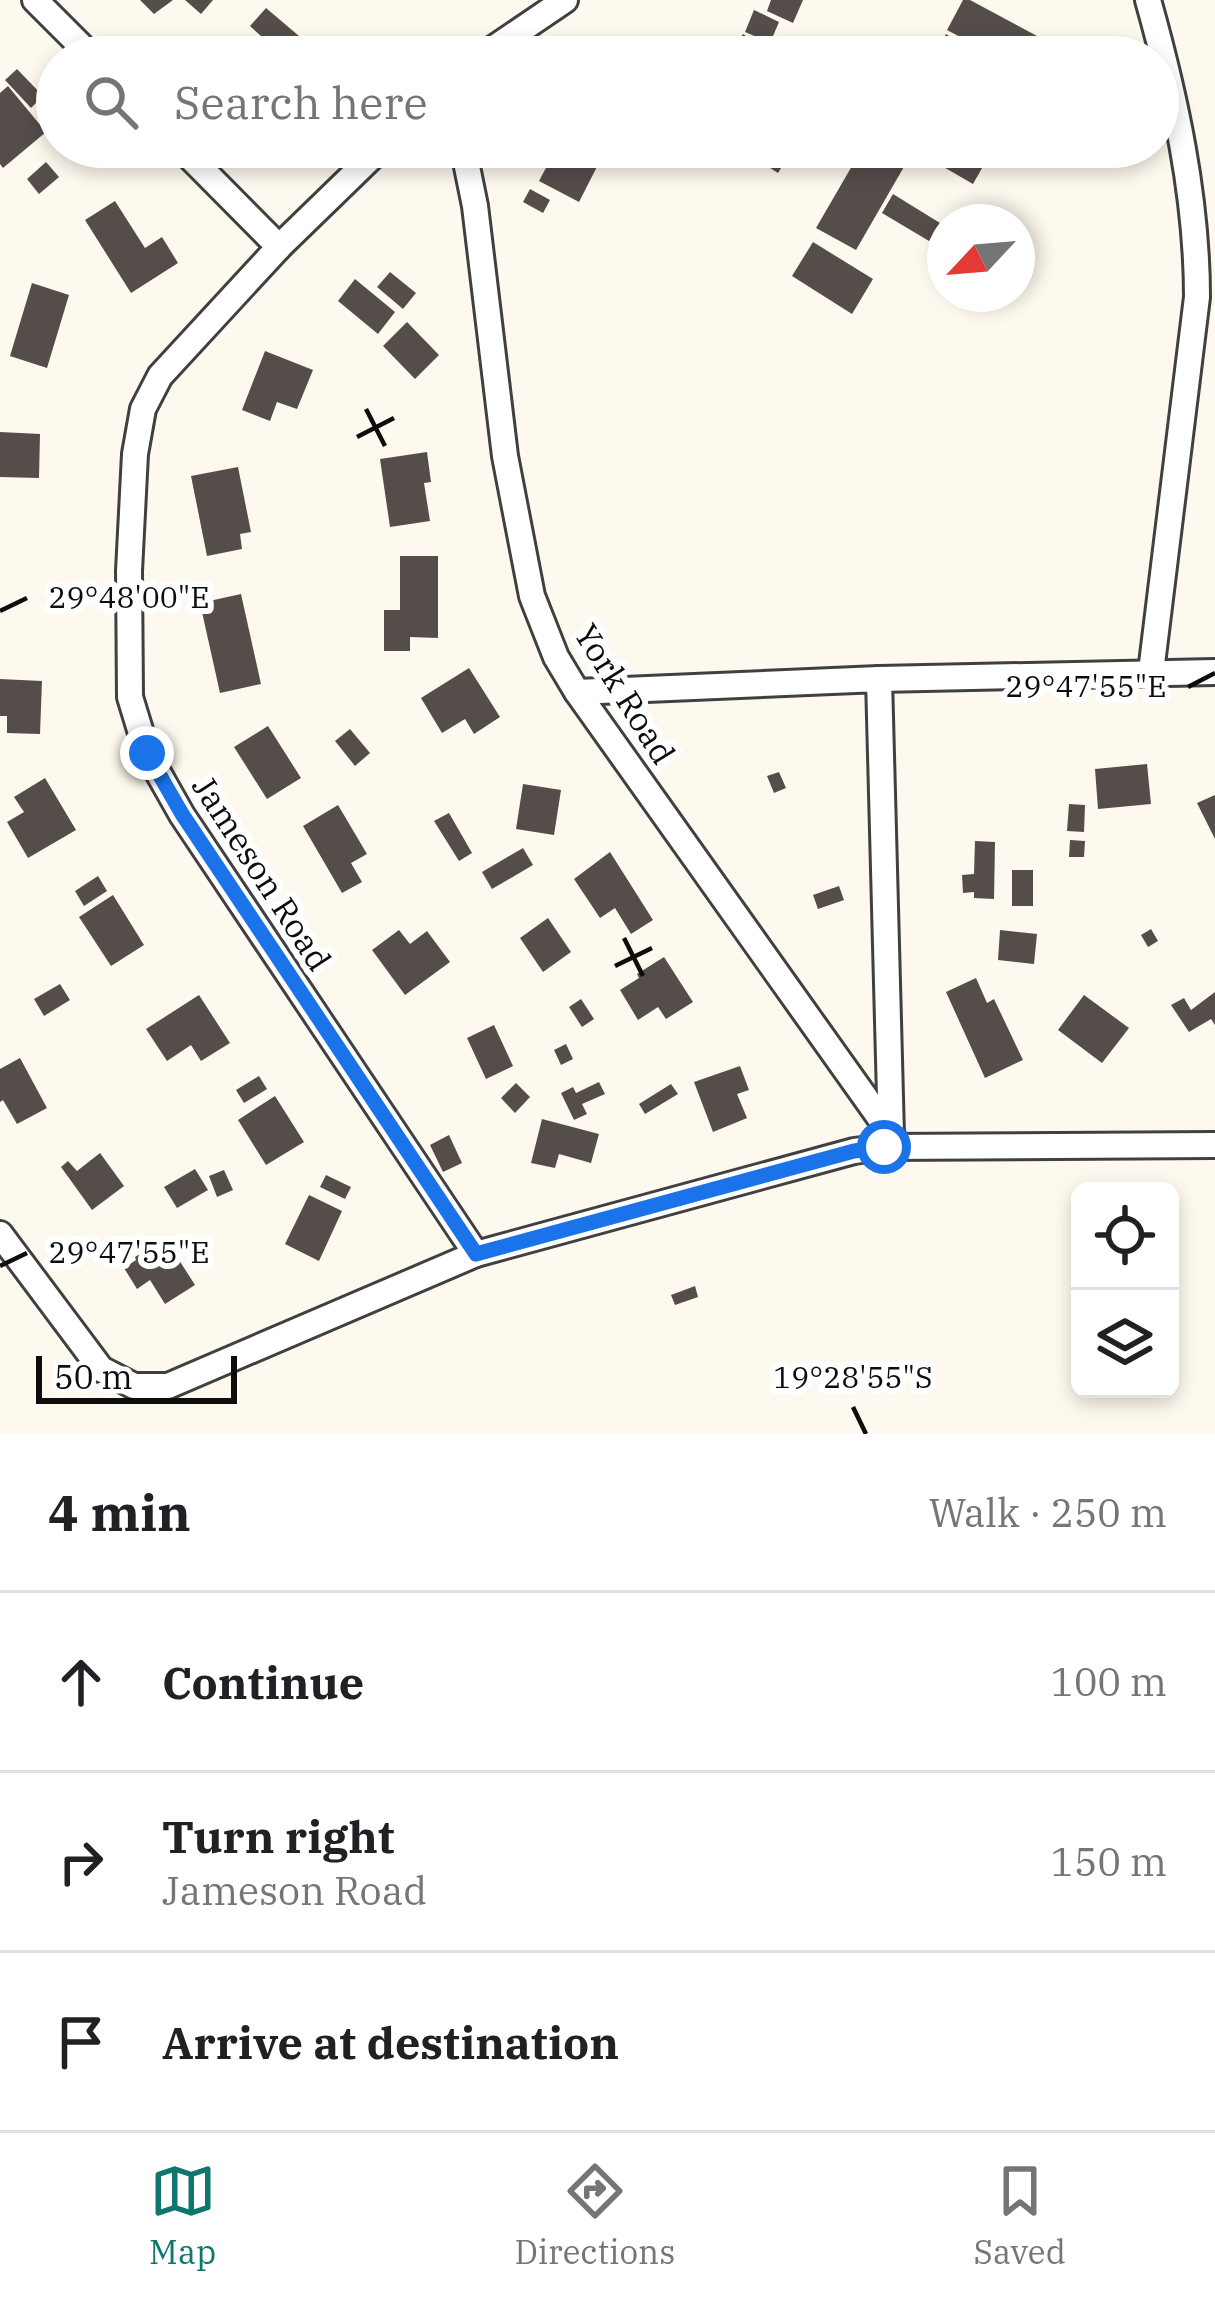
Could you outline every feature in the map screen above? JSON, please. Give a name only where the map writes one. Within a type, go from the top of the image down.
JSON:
[{"type":"street","points":[[35,0],[71,36]]},
{"type":"street","points":[[512,36],[565,0]]},
{"type":"street","points":[[1148,0],[1158,36]]},
{"type":"street","points":[[1151,672],[1197,297],[1197,264],[1179,134]]},
{"type":"street","points":[[201,168],[279,247]]},
{"type":"street","name":"Jameson Road","points":[[360,168],[279,247],[160,376],[143,409],[135,454],[128,571],[130,697],[147,753],[182,814],[476,1254]]},
{"type":"street","name":"York Road","points":[[468,168],[505,456],[532,596],[556,657],[888,1141]]},
{"type":"street","points":[[578,692],[1215,672]]},
{"type":"street","points":[[879,679],[888,1141]]},
{"type":"street","points":[[0,1234],[101,1370],[134,1386],[168,1386],[476,1254],[888,1141],[1215,1145]]},
{"type":"building","points":[[140,0],[173,0],[154,14]]},
{"type":"building","points":[[185,0],[213,0],[201,14]]},
{"type":"building","points":[[771,0],[803,0],[793,23],[767,11]]},
{"type":"building","points":[[963,0],[970,0],[1037,36],[958,36],[947,30]]},
{"type":"building","points":[[266,8],[299,36],[261,36],[250,26]]},
{"type":"building","points":[[754,10],[779,22],[773,36],[745,32]]},
{"type":"building","points":[[17,69],[36,89],[36,103],[31,108],[5,80]]},
{"type":"building","points":[[8,86],[36,120],[36,140],[3,168],[0,164],[0,93]]},
{"type":"building","points":[[39,168],[51,168],[59,177],[39,194],[27,179]]},
{"type":"building","points":[[546,168],[596,168],[579,202],[539,181]]},
{"type":"building","points":[[851,168],[903,168],[856,250],[816,228]]},
{"type":"building","points":[[945,168],[982,168],[973,184]]},
{"type":"building","points":[[530,189],[550,200],[543,213],[523,202]]},
{"type":"building","points":[[893,194],[927,215],[927,240],[882,213]]},
{"type":"building","points":[[115,201],[145,248],[162,237],[178,263],[131,293],[85,220]]},
{"type":"building","points":[[813,242],[873,279],[852,314],[792,276]]},
{"type":"building","points":[[390,272],[416,293],[403,309],[377,287]]},
{"type":"building","points":[[355,279],[395,312],[378,334],[338,301]]},
{"type":"building","points":[[32,283],[69,295],[47,368],[10,356]]},
{"type":"building","points":[[407,322],[439,355],[415,379],[383,346]]},
{"type":"building","points":[[265,351],[313,370],[297,409],[277,402],[270,421],[242,410]]},
{"type":"building","points":[[0,432],[40,434],[39,478],[0,477]]},
{"type":"building","points":[[427,452],[431,482],[424,483],[430,521],[390,527],[380,459]]},
{"type":"building","points":[[238,467],[251,532],[240,534],[242,549],[207,556],[191,476]]},
{"type":"building","points":[[400,556],[438,556],[438,638],[410,637],[410,651],[384,651],[384,610],[400,610]]},
{"type":"building","points":[[241,594],[261,684],[220,693],[200,603]]},
{"type":"building","points":[[469,668],[500,717],[474,734],[465,719],[442,733],[421,698]]},
{"type":"building","points":[[0,679],[42,681],[40,734],[7,733],[7,716],[0,716]]},
{"type":"building","points":[[268,726],[301,778],[267,799],[234,747]]},
{"type":"building","points":[[350,729],[370,753],[355,766],[335,741]]},
{"type":"building","points":[[1147,764],[1151,804],[1098,809],[1095,769]]},
{"type":"building","points":[[779,772],[786,788],[774,793],[767,776]]},
{"type":"building","points":[[45,778],[76,830],[28,858],[7,822],[24,812],[14,797]]},
{"type":"building","points":[[523,784],[561,790],[554,835],[516,829]]},
{"type":"building","points":[[1215,795],[1215,839],[1197,803]]},
{"type":"building","points":[[1069,804],[1085,805],[1084,832],[1067,831]]},
{"type":"building","points":[[338,805],[367,854],[351,863],[362,882],[342,893],[303,826]]},
{"type":"building","points":[[449,813],[472,853],[459,861],[434,821]]},
{"type":"building","points":[[1070,840],[1085,841],[1084,857],[1069,857]]},
{"type":"building","points":[[975,841],[995,842],[994,899],[963,893],[962,875],[974,874]]},
{"type":"building","points":[[523,848],[533,865],[492,889],[482,872]]},
{"type":"building","points":[[610,852],[653,920],[631,934],[615,908],[600,918],[574,879]]},
{"type":"building","points":[[1012,870],[1033,870],[1033,906],[1012,906]]},
{"type":"building","points":[[98,876],[107,891],[84,906],[75,891]]},
{"type":"building","points":[[839,886],[844,900],[818,909],[813,895]]},
{"type":"building","points":[[113,895],[144,945],[111,966],[79,917]]},
{"type":"building","points":[[548,918],[571,952],[543,972],[520,938]]},
{"type":"building","points":[[1151,929],[1158,941],[1148,947],[1141,935]]},
{"type":"building","points":[[399,930],[410,944],[427,931],[450,962],[405,995],[372,950]]},
{"type":"building","points":[[1000,930],[1037,934],[1034,964],[998,960]]},
{"type":"building","points":[[664,957],[693,1002],[666,1019],[658,1007],[638,1020],[620,990]]},
{"type":"building","points":[[976,978],[987,1003],[994,999],[1023,1060],[985,1078],[946,992]]},
{"type":"building","points":[[60,984],[70,1000],[44,1016],[34,999]]},
{"type":"building","points":[[1215,992],[1215,1025],[1211,1019],[1189,1032],[1171,1005],[1184,998],[1191,1010]]},
{"type":"building","points":[[199,995],[230,1043],[201,1061],[191,1045],[167,1061],[146,1029]]},
{"type":"building","points":[[1084,995],[1129,1028],[1102,1063],[1058,1030]]},
{"type":"building","points":[[581,999],[594,1019],[582,1027],[569,1007]]},
{"type":"building","points":[[494,1025],[513,1066],[486,1079],[467,1038]]},
{"type":"building","points":[[566,1044],[573,1059],[561,1065],[554,1050]]},
{"type":"building","points":[[20,1058],[47,1108],[17,1124],[0,1102],[0,1069]]},
{"type":"building","points":[[740,1066],[749,1090],[737,1094],[747,1118],[713,1132],[694,1082]]},
{"type":"building","points":[[259,1076],[267,1089],[244,1103],[236,1090]]},
{"type":"building","points":[[599,1082],[605,1094],[582,1104],[587,1114],[574,1120],[561,1093],[573,1087],[576,1093]]},
{"type":"building","points":[[516,1083],[530,1097],[515,1113],[501,1098]]},
{"type":"building","points":[[671,1084],[678,1094],[645,1114],[639,1104]]},
{"type":"building","points":[[275,1096],[304,1142],[266,1165],[238,1120]]},
{"type":"building","points":[[542,1119],[599,1134],[591,1163],[559,1154],[555,1168],[531,1163]]},
{"type":"building","points":[[449,1135],[462,1163],[443,1172],[430,1145]]},
{"type":"building","points":[[100,1153],[124,1186],[92,1210],[61,1167],[68,1161],[77,1171]]},
{"type":"building","points":[[195,1169],[208,1190],[177,1208],[164,1187]]},
{"type":"building","points":[[224,1170],[233,1190],[217,1197],[209,1176]]},
{"type":"building","points":[[326,1175],[351,1187],[345,1199],[320,1187]]},
{"type":"building","points":[[309,1195],[342,1211],[319,1261],[285,1244]]},
{"type":"building","points":[[165,1238],[195,1285],[165,1304],[150,1280],[137,1289],[124,1268]]},
{"type":"building","points":[[695,1286],[698,1297],[675,1305],[671,1295]]},
{"type":"route","points":[[147,753],[182,814],[476,1254],[854,1151],[884,1147]]}]
